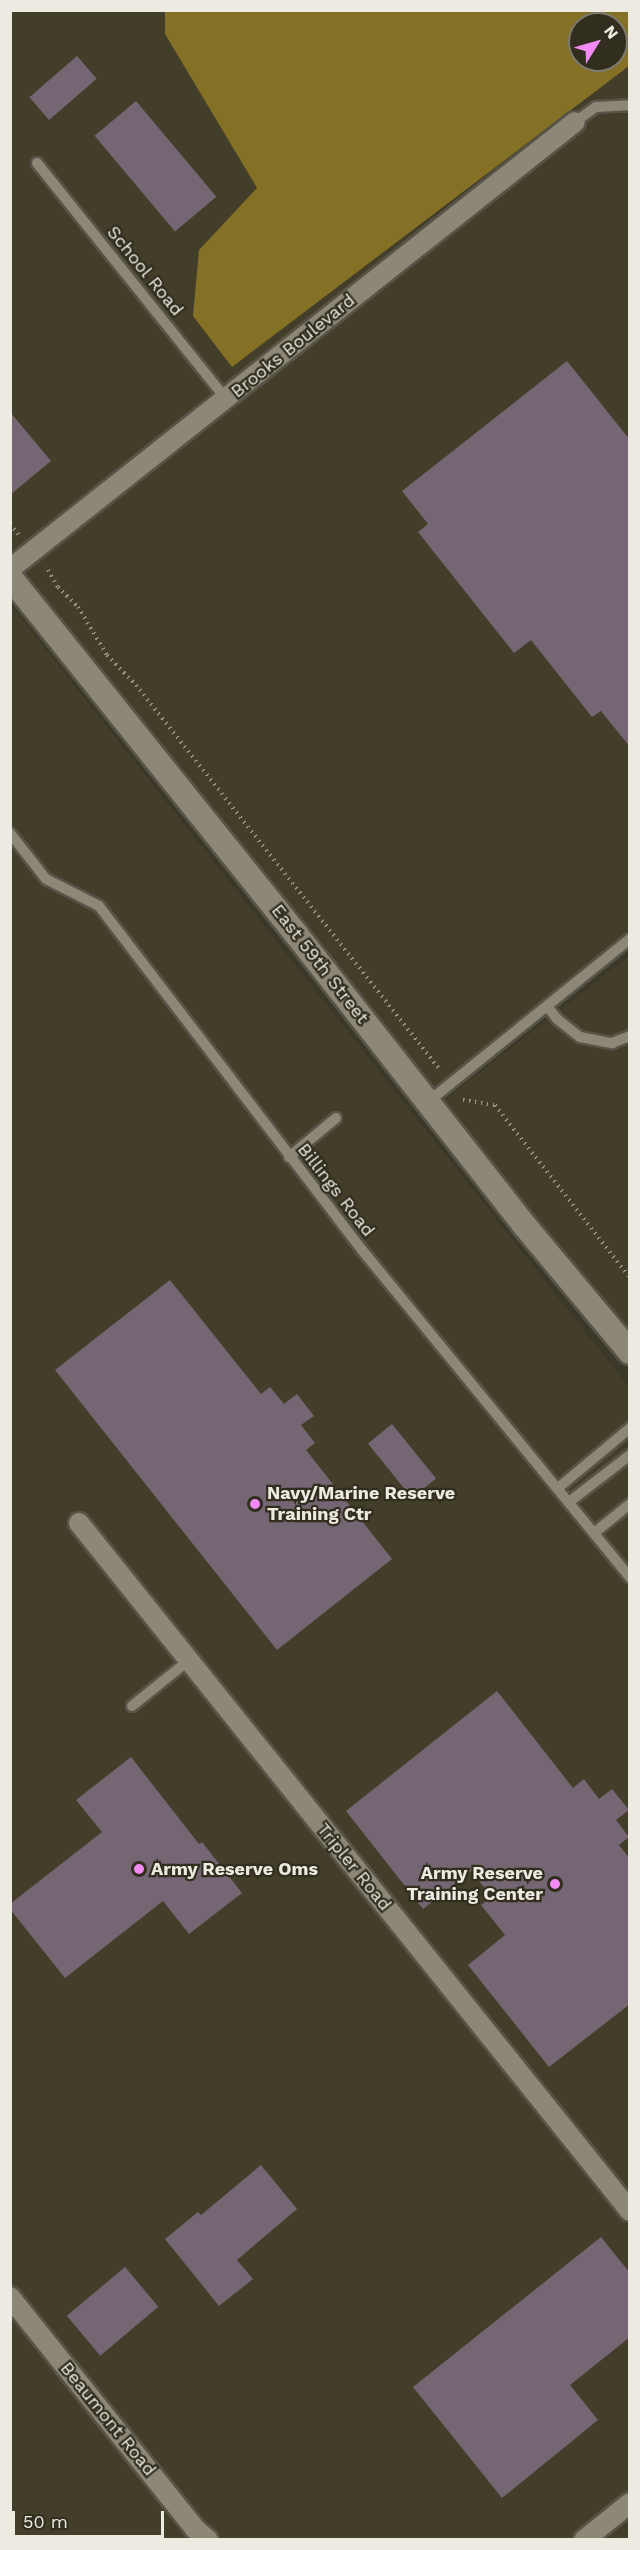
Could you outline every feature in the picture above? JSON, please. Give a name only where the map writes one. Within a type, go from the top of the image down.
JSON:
[{"type":"street","name":"Brooks Boulevard","points":[[10,569],[575,122]]},
{"type":"street","name":"East 59th Street","points":[[10,577],[429,1101],[525,1226],[630,1352]]},
{"type":"street","name":"Tripler Road","points":[[79,1524],[630,2211]]},
{"type":"street","name":"Beaumont Road","points":[[10,2297],[195,2529],[208,2540]]},
{"type":"street","points":[[584,2540],[630,2503]]},
{"type":"lane","points":[[575,122],[596,107],[630,105]]},
{"type":"lane","name":"School Road","points":[[37,163],[226,399]]},
{"type":"lane","name":"Billings Road","points":[[10,833],[46,879],[99,906],[289,1157],[594,1533],[626,1565],[630,1578]]},
{"type":"lane","points":[[429,1101],[630,939]]},
{"type":"lane","points":[[547,1006],[557,1019],[580,1037],[612,1043],[630,1036]]},
{"type":"lane","points":[[289,1157],[336,1118]]},
{"type":"lane","points":[[558,1488],[630,1428]]},
{"type":"lane","points":[[569,1502],[630,1455]]},
{"type":"lane","points":[[594,1533],[630,1504]]},
{"type":"lane","points":[[132,1706],[188,1661]]},
{"type":"path","points":[[10,524],[20,535]]},
{"type":"path","points":[[48,570],[58,587],[78,607],[107,655],[136,685],[439,1068]]},
{"type":"path","points":[[463,1100],[495,1105],[630,1278]]},
{"type":"shaded area","points":[[11,11],[165,11],[165,34],[257,188],[199,250],[232,367],[621,72],[628,72],[629,66],[629,948],[436,1099],[11,559]]},
{"type":"shaded area","points":[[165,11],[629,11],[629,66],[628,12],[568,12],[568,72],[621,72],[232,367],[193,316],[199,250],[257,188],[165,34]]},
{"type":"shaded area","points":[[10,604],[629,1387],[629,2539],[11,2539]]},
{"type":"shaded area","points":[[629,956],[629,1344],[441,1103]]},
{"type":"building","points":[[77,56],[97,79],[49,120],[29,97]]},
{"type":"building","points":[[136,101],[216,197],[175,231],[95,136]]},
{"type":"building","points":[[567,361],[630,440],[630,747],[601,711],[592,717],[531,640],[514,653],[418,532],[428,524],[402,491]]},
{"type":"building","points":[[10,412],[51,461],[10,495]]},
{"type":"building","name":"Navy/Marine Reserve Training Ctr","points":[[170,1280],[261,1394],[270,1387],[284,1404],[297,1394],[314,1416],[301,1425],[315,1443],[306,1450],[392,1559],[277,1650],[55,1370]]},
{"type":"building","points":[[392,1424],[436,1478],[412,1498],[368,1444]]},
{"type":"building","name":"Army Reserve Training Center","points":[[497,1691],[573,1788],[584,1779],[599,1799],[612,1789],[629,1810],[616,1820],[629,1837],[619,1845],[630,1859],[630,2004],[549,2067],[468,1965],[505,1935],[481,1905],[492,1897],[471,1871],[423,1909],[346,1811]]},
{"type":"building","name":"Army Reserve Oms","points":[[131,1757],[199,1844],[202,1842],[242,1893],[189,1934],[163,1901],[65,1978],[10,1909],[10,1904],[102,1832],[76,1800]]},
{"type":"building","points":[[261,2165],[297,2209],[237,2260],[253,2279],[219,2306],[165,2239],[198,2212],[201,2215]]},
{"type":"building","points":[[601,2237],[630,2273],[630,2337],[570,2385],[598,2420],[502,2498],[413,2387]]},
{"type":"building","points":[[125,2267],[158,2307],[100,2356],[67,2316]]},
{"type":"place","name":"Navy/Marine Reserve Training Ctr","points":[[255,1504]]},
{"type":"place","name":"Army Reserve Oms","points":[[139,1869]]},
{"type":"place","name":"Army Reserve Training Center","points":[[555,1884]]}]
